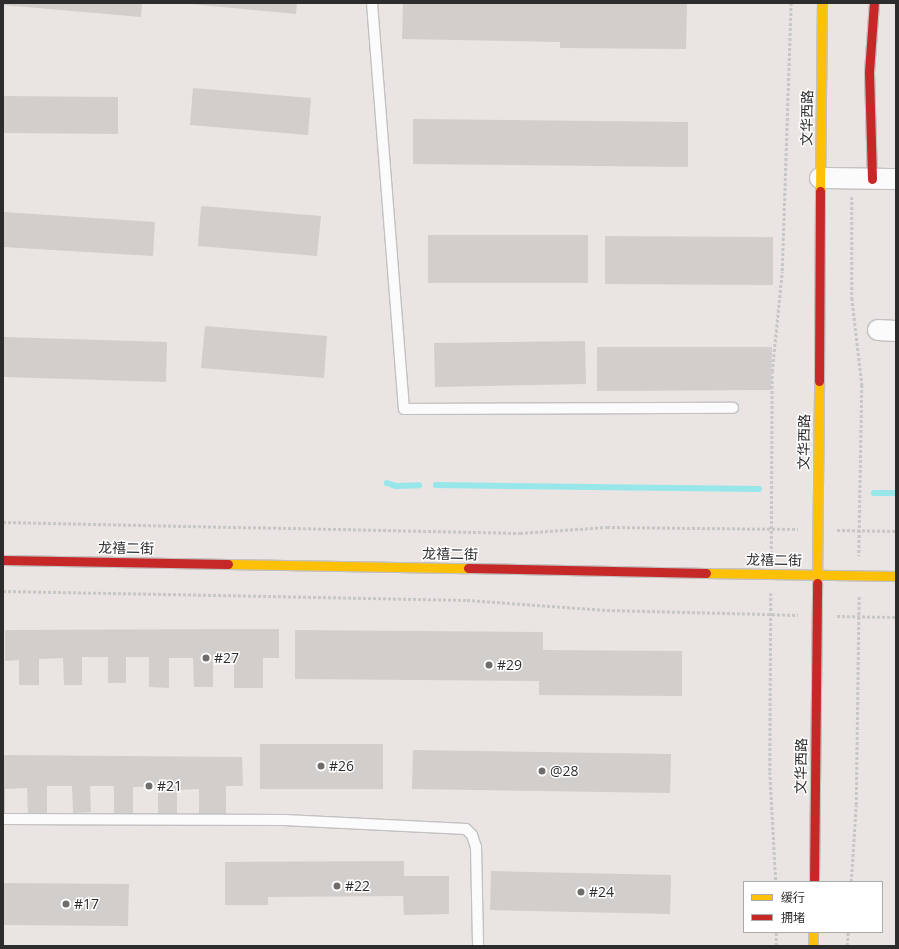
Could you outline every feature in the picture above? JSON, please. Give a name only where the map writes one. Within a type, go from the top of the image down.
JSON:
[{"type":"street","name":"文华西路","points":[[814,881],[822,3]]},
{"type":"street","points":[[872,179],[870,72],[874,3]]},
{"type":"street","points":[[820,178],[896,179]]},
{"type":"street","name":"龙禧二街","points":[[3,560],[896,576]]},
{"type":"street","points":[[813,933],[813,946]]},
{"type":"lane","points":[[372,3],[404,409],[733,408]]},
{"type":"lane","points":[[3,819],[284,820],[466,829],[472,834],[476,848],[478,946]]},
{"type":"path","points":[[771,504],[772,372],[782,270],[791,3]]},
{"type":"path","points":[[852,178],[852,298],[862,385],[860,506]]},
{"type":"path","points":[[3,522],[520,534],[607,527],[764,529]]},
{"type":"path","points":[[869,530],[896,531]]},
{"type":"path","points":[[3,591],[467,600],[607,610],[762,614]]},
{"type":"path","points":[[866,616],[896,617]]},
{"type":"path","points":[[770,637],[770,772],[776,881]]},
{"type":"path","points":[[851,881],[856,805],[858,640]]},
{"type":"path","points":[[776,933],[776,946]]},
{"type":"path","points":[[847,946],[848,933]]},
{"type":"building","points":[[3,3],[142,3],[141,17],[3,5]]},
{"type":"building","points":[[180,3],[297,3],[296,14]]},
{"type":"building","points":[[403,3],[687,3],[686,49],[560,48],[560,42],[402,39]]},
{"type":"building","points":[[193,88],[311,98],[308,135],[190,125]]},
{"type":"building","points":[[3,96],[118,97],[118,134],[3,133]]},
{"type":"building","points":[[413,119],[688,122],[688,167],[413,164]]},
{"type":"building","points":[[201,206],[321,216],[317,256],[198,246]]},
{"type":"building","points":[[3,212],[155,222],[153,256],[3,247]]},
{"type":"building","points":[[428,235],[588,235],[588,283],[428,283]]},
{"type":"building","points":[[605,236],[773,237],[773,285],[605,284]]},
{"type":"building","points":[[205,326],[327,336],[324,378],[201,368]]},
{"type":"building","points":[[3,337],[167,342],[166,382],[3,377]]},
{"type":"building","points":[[585,341],[586,384],[435,387],[434,343]]},
{"type":"building","points":[[597,347],[772,347],[771,390],[597,391]]},
{"type":"building","name":"#27","points":[[279,629],[279,658],[263,658],[263,688],[234,688],[234,661],[213,661],[213,687],[194,687],[193,658],[169,658],[169,688],[149,687],[149,657],[126,657],[126,683],[108,683],[108,657],[82,657],[82,685],[64,685],[63,658],[39,659],[39,685],[19,685],[19,660],[5,661],[5,630]]},
{"type":"building","name":"#29","points":[[295,630],[543,632],[543,650],[682,651],[682,696],[539,695],[539,681],[295,679]]},
{"type":"building","name":"#26","points":[[260,744],[383,744],[383,789],[260,789]]},
{"type":"building","name":"@28","points":[[413,750],[671,754],[670,793],[412,789]]},
{"type":"building","name":"#21","points":[[3,755],[242,757],[243,786],[226,786],[226,816],[199,816],[199,789],[177,790],[177,816],[158,816],[158,787],[133,787],[133,816],[114,817],[114,786],[90,786],[91,812],[73,813],[72,786],[47,786],[47,814],[28,814],[27,788],[5,789],[5,815],[3,815]]},
{"type":"building","name":"#22","points":[[404,861],[404,876],[449,876],[449,914],[404,915],[403,896],[268,897],[268,905],[225,905],[225,862]]},
{"type":"building","name":"#24","points":[[491,871],[671,875],[670,914],[490,910]]},
{"type":"building","name":"#17","points":[[3,883],[129,884],[128,926],[3,925]]},
{"type":"waterway","points":[[387,483],[396,486],[419,485]]},
{"type":"waterway","points":[[436,485],[759,489]]},
{"type":"waterway","points":[[874,493],[896,493]]},
{"type":"traffic: slow","points":[[820,191],[822,3]]},
{"type":"traffic: slow","points":[[817,583],[819,381]]},
{"type":"traffic: slow","points":[[228,564],[468,568]]},
{"type":"traffic: slow","points":[[706,573],[896,576]]},
{"type":"traffic: slow","points":[[813,933],[813,946]]},
{"type":"traffic: jam","points":[[872,179],[869,72],[874,3]]},
{"type":"traffic: jam","points":[[819,381],[820,191]]},
{"type":"traffic: jam","points":[[3,560],[228,564]]},
{"type":"traffic: jam","points":[[468,568],[706,573]]},
{"type":"traffic: jam","points":[[814,881],[817,583]]},
{"type":"place","name":"#27","points":[[206,658]]},
{"type":"place","name":"#29","points":[[489,665]]},
{"type":"place","name":"#26","points":[[321,766]]},
{"type":"place","name":"@28","points":[[542,771]]},
{"type":"place","name":"#21","points":[[149,786]]},
{"type":"place","name":"#22","points":[[337,886]]},
{"type":"place","name":"#24","points":[[581,892]]},
{"type":"place","name":"#17","points":[[66,904]]}]
